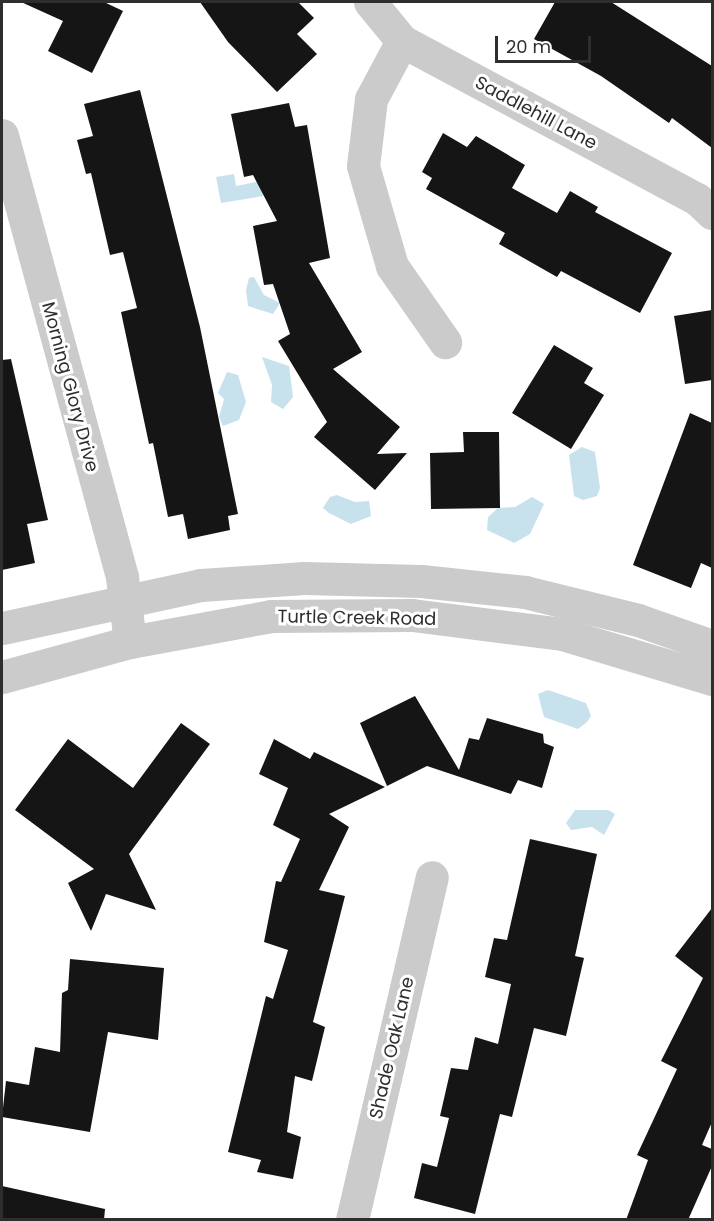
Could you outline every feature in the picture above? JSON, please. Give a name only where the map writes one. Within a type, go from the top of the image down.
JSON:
[{"type":"street","name":"Saddlehill Lane","points":[[370,2],[402,41],[697,199],[712,213]]},
{"type":"street","points":[[402,41],[371,99],[363,166],[392,266],[445,342]]},
{"type":"street","name":"Morning Glory Drive","points":[[2,135],[125,602],[130,642]]},
{"type":"street","name":"Turtle Creek Road","points":[[2,628],[201,585],[304,578],[421,581],[525,592],[638,620],[712,646]]},
{"type":"street","name":"Turtle Creek Road","points":[[2,677],[130,642],[271,616],[412,615],[562,634],[712,679]]},
{"type":"street","name":"Shade Oak Lane","points":[[352,1220],[432,877]]},
{"type":"water","points":[[234,174],[236,186],[261,181],[263,196],[221,203],[216,177]]},
{"type":"water","points":[[254,277],[264,295],[280,303],[273,314],[248,306],[246,290],[249,278]]},
{"type":"water","points":[[262,357],[289,366],[293,397],[283,409],[271,402],[272,385]]},
{"type":"water","points":[[227,372],[238,375],[246,402],[239,420],[223,426],[219,417],[224,399],[218,393]]},
{"type":"water","points":[[582,447],[595,452],[600,488],[597,496],[583,500],[574,496],[569,455]]},
{"type":"water","points":[[337,495],[355,502],[369,501],[371,516],[351,524],[329,513],[323,508],[330,497]]},
{"type":"water","points":[[532,497],[544,504],[530,534],[514,543],[487,530],[488,517],[498,508],[515,507]]},
{"type":"water","points":[[548,690],[586,703],[591,716],[587,722],[578,729],[544,717],[538,694]]},
{"type":"water","points":[[575,810],[608,810],[615,814],[604,835],[592,827],[571,830],[566,823]]},
{"type":"building","points":[[21,2],[104,2],[123,11],[92,73],[48,51],[63,21]]},
{"type":"building","points":[[200,2],[298,2],[314,18],[297,34],[317,54],[277,92],[228,42]]},
{"type":"building","points":[[555,2],[611,2],[712,66],[712,148],[672,118],[669,123],[601,76],[534,39]]},
{"type":"building","points":[[140,90],[200,327],[238,514],[228,516],[230,530],[188,539],[183,514],[168,517],[153,443],[149,444],[121,312],[137,308],[123,252],[110,255],[91,173],[86,174],[77,140],[93,136],[84,104]]},
{"type":"building","points":[[289,103],[295,127],[307,125],[330,258],[309,263],[362,352],[333,369],[400,427],[377,454],[407,453],[375,490],[314,437],[327,422],[278,341],[290,334],[273,284],[264,285],[253,226],[277,221],[253,175],[244,177],[231,114]]},
{"type":"building","points":[[443,133],[467,147],[476,136],[525,165],[512,188],[557,213],[570,191],[598,207],[595,212],[672,253],[640,313],[561,271],[557,277],[499,244],[505,233],[426,189],[432,178],[422,172]]},
{"type":"building","points":[[712,310],[712,380],[685,384],[674,316]]},
{"type":"building","points":[[554,345],[593,368],[584,383],[604,395],[571,449],[512,413]]},
{"type":"building","points":[[11,359],[48,520],[27,524],[35,563],[2,570],[2,360]]},
{"type":"building","points":[[690,413],[712,423],[712,568],[701,563],[691,588],[633,565]]},
{"type":"building","points":[[463,432],[499,432],[500,508],[431,509],[430,453],[464,452]]},
{"type":"building","points":[[415,696],[459,770],[469,738],[479,740],[487,718],[543,734],[544,743],[554,747],[542,788],[518,780],[511,794],[427,766],[387,786],[360,723]]},
{"type":"building","points":[[181,723],[210,744],[129,854],[156,910],[106,894],[91,931],[68,883],[94,869],[15,810],[68,739],[133,788]]},
{"type":"building","points":[[274,739],[310,759],[314,752],[385,787],[329,814],[349,827],[319,890],[345,896],[313,1022],[325,1027],[312,1081],[295,1076],[287,1132],[301,1137],[293,1179],[257,1172],[261,1160],[228,1152],[266,996],[273,999],[288,950],[264,942],[276,881],[281,882],[300,839],[273,825],[288,788],[259,774]]},
{"type":"building","points":[[530,839],[597,854],[575,956],[584,958],[566,1036],[534,1028],[512,1117],[500,1114],[475,1214],[414,1198],[422,1163],[437,1167],[449,1118],[440,1116],[451,1068],[468,1070],[475,1037],[498,1044],[511,984],[485,977],[494,938],[507,940]]},
{"type":"building","points":[[712,908],[712,1122],[702,1145],[712,1149],[712,1166],[688,1220],[626,1220],[648,1160],[637,1155],[677,1069],[661,1061],[703,978],[675,956]]},
{"type":"building","points":[[70,959],[164,968],[158,1040],[108,1032],[90,1132],[2,1117],[6,1081],[29,1085],[35,1047],[60,1052],[62,993],[68,990]]},
{"type":"building","points":[[2,1186],[105,1209],[104,1220],[2,1220]]}]
